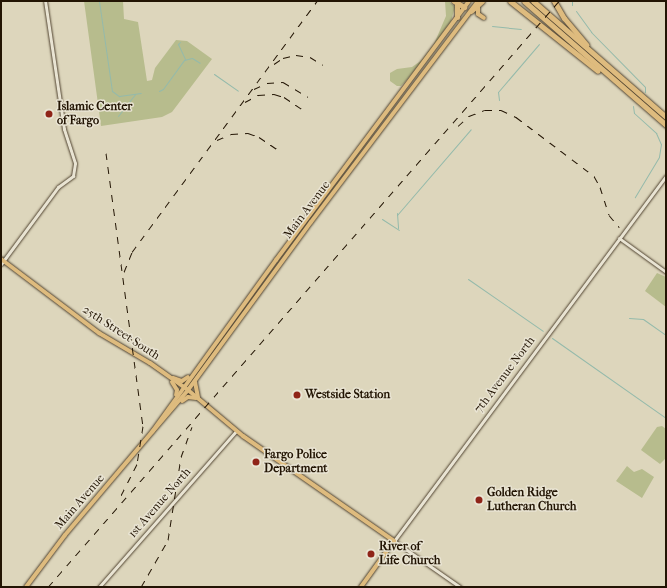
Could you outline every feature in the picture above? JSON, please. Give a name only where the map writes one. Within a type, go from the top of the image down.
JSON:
[{"type":"highway","points":[[471,11],[478,3],[482,1]]},
{"type":"highway","points":[[510,1],[644,106]]},
{"type":"highway","points":[[524,1],[666,125]]},
{"type":"highway","points":[[533,1],[666,117]]},
{"type":"highway","points":[[554,1],[564,18],[600,60]]},
{"type":"highway","points":[[455,2],[464,7]]},
{"type":"highway","points":[[455,2],[457,17]]},
{"type":"main road","name":"Main Avenue","points":[[152,432],[240,308],[469,1]]},
{"type":"main road","points":[[478,3],[478,14],[484,18]]},
{"type":"main road","points":[[464,7],[471,11]]},
{"type":"main road","name":"Main Avenue","points":[[26,587],[65,535],[178,403],[305,229],[471,11]]},
{"type":"main road","points":[[305,229],[313,211]]},
{"type":"main road","name":"25th Street South","points":[[2,261],[95,330],[188,390],[211,408],[236,431],[394,541]]},
{"type":"main road","points":[[228,335],[227,331],[240,308]]},
{"type":"main road","points":[[168,377],[184,380],[198,367]]},
{"type":"main road","points":[[168,377],[176,388],[176,397]]},
{"type":"main road","points":[[178,403],[188,397],[198,399],[194,386],[198,377]]},
{"type":"main road","name":"7th Avenue North","points":[[361,587],[394,541]]},
{"type":"street","points":[[2,261],[58,187],[73,176],[75,163],[64,129],[45,1]]},
{"type":"street","name":"7th Avenue North","points":[[394,541],[666,176]]},
{"type":"street","points":[[619,238],[666,272]]},
{"type":"street","name":"1st Avenue North","points":[[98,587],[236,431]]},
{"type":"street","points":[[394,541],[460,587]]},
{"type":"green space","points":[[84,1],[123,1],[124,19],[138,22],[147,81],[152,80],[155,68],[176,40],[187,41],[212,59],[172,112],[162,117],[101,126]]},
{"type":"green space","points":[[445,1],[449,1],[455,7],[451,21],[422,61],[405,82],[401,86],[397,86],[390,81],[390,73],[397,69],[412,67],[422,60],[434,44],[446,16]]},
{"type":"green space","points":[[657,273],[666,277],[666,307],[645,291]]},
{"type":"green space","points":[[662,426],[666,429],[666,458],[660,464],[641,450],[657,427]]},
{"type":"green space","points":[[627,466],[634,472],[642,469],[654,477],[642,498],[616,481]]},
{"type":"waterway","points":[[99,1],[112,91],[119,96],[141,93]]},
{"type":"waterway","points":[[576,11],[591,32],[645,87],[645,92]]},
{"type":"waterway","points":[[492,26],[521,29]]},
{"type":"waterway","points":[[180,42],[178,44],[185,59]]},
{"type":"waterway","points":[[499,100],[498,92],[539,44]]},
{"type":"waterway","points":[[159,91],[163,89],[184,60],[192,58],[200,63]]},
{"type":"waterway","points":[[214,74],[238,91]]},
{"type":"waterway","points":[[118,116],[135,94]]},
{"type":"waterway","points":[[633,106],[634,113],[656,133],[661,144],[659,157],[635,197]]},
{"type":"waterway","points":[[397,215],[471,129]]},
{"type":"waterway","points":[[397,213],[398,228]]},
{"type":"waterway","points":[[382,219],[399,230]]},
{"type":"waterway","points":[[468,279],[543,331]]},
{"type":"waterway","points":[[629,318],[643,319],[666,335]]},
{"type":"waterway","points":[[552,338],[666,418]]},
{"type":"railway","points":[[124,272],[132,252],[317,1]]},
{"type":"railway","points":[[48,587],[559,1]]},
{"type":"railway","points":[[274,64],[283,58],[296,55],[310,57],[323,65]]},
{"type":"railway","points":[[254,89],[267,83],[283,82],[308,97]]},
{"type":"railway","points":[[245,102],[258,95],[274,94],[284,97],[303,110]]},
{"type":"railway","points":[[458,126],[469,116],[485,110],[501,110],[516,117],[594,176],[600,187],[609,215],[619,227]]},
{"type":"railway","points":[[217,140],[231,134],[248,133],[259,137],[280,151]]},
{"type":"railway","points":[[106,153],[143,426],[137,464],[119,499]]},
{"type":"railway","points":[[141,587],[168,540],[181,457],[192,427]]},
{"type":"place","name":"Islamic Center of Fargo","points":[[49,114]]},
{"type":"place","name":"Westside Station","points":[[297,395]]},
{"type":"place","name":"Fargo Police Department","points":[[256,462]]},
{"type":"place","name":"Golden Ridge Lutheran Church","points":[[479,500]]},
{"type":"place","name":"River of Life Church","points":[[371,554]]}]
